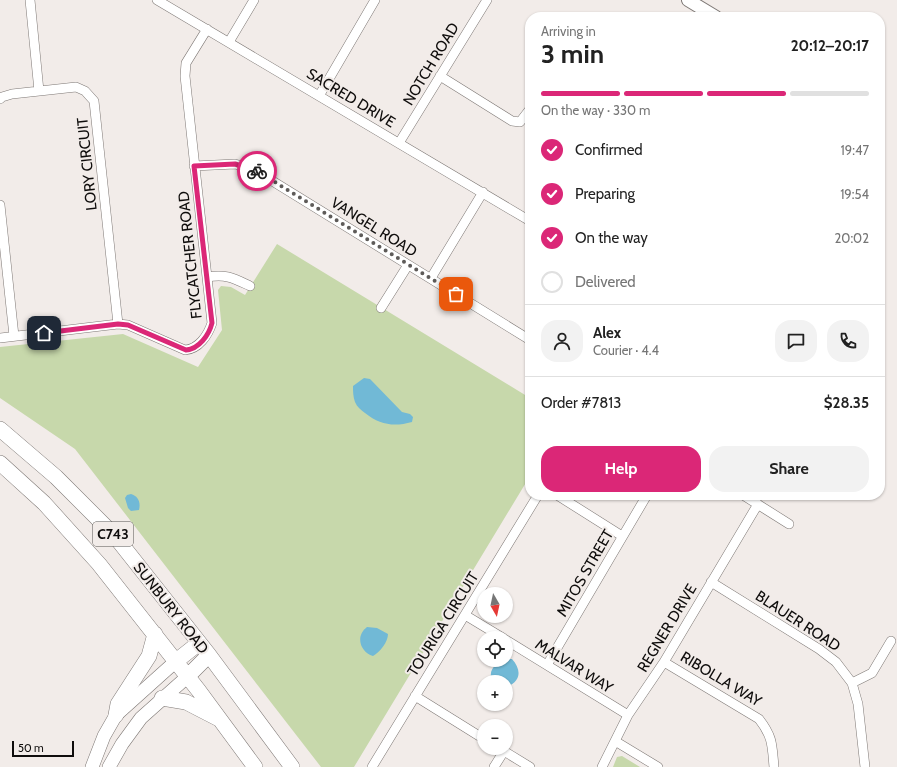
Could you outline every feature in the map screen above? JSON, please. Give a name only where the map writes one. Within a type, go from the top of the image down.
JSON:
[{"type":"main road","name":"SUNBURY ROAD","points":[[0,429],[56,477],[114,535],[209,655],[292,767]]},
{"type":"main road","name":"SUNBURY ROAD","points":[[0,463],[44,503],[99,564],[155,634],[256,767]]},
{"type":"main road","points":[[116,715],[118,704],[149,656],[155,634]]},
{"type":"main road","points":[[92,767],[104,736],[116,715],[175,662],[199,643]]},
{"type":"main road","points":[[109,767],[122,744],[141,718],[209,655]]},
{"type":"main road","points":[[162,698],[186,702],[221,720]]},
{"type":"street","points":[[30,0],[39,91]]},
{"type":"street","name":"SACRED DRIVE","points":[[157,0],[525,218]]},
{"type":"street","points":[[229,42],[254,0]]},
{"type":"street","points":[[319,96],[376,0]]},
{"type":"street","name":"NOTCH ROAD","points":[[399,143],[487,0]]},
{"type":"street","points":[[688,0],[708,12]]},
{"type":"street","name":"FLYCATCHER ROAD","points":[[0,338],[118,324],[136,328],[186,350],[195,349],[209,332],[212,323],[185,76],[186,63],[207,29]]},
{"type":"street","points":[[440,76],[512,121],[520,122],[525,116]]},
{"type":"street","name":"LORY CIRCUIT","points":[[0,99],[12,94],[76,86],[86,91],[94,101],[118,324]]},
{"type":"street","name":"VANGEL ROAD","points":[[194,166],[235,164],[253,169],[525,337]]},
{"type":"street","points":[[431,278],[483,192]]},
{"type":"street","points":[[0,206],[14,336]]},
{"type":"street","points":[[381,308],[408,265]]},
{"type":"street","points":[[207,277],[230,277],[250,286]]},
{"type":"street","name":"TOURIGA CIRCUIT","points":[[372,767],[535,500]]},
{"type":"street","points":[[565,500],[622,536]]},
{"type":"street","name":"MITOS STREET","points":[[547,665],[622,536],[645,500]]},
{"type":"street","points":[[751,500],[789,524]]},
{"type":"street","name":"REGNER DRIVE","points":[[602,767],[628,715],[664,662],[758,504]]},
{"type":"street","name":"BLAUER ROAD","points":[[711,582],[819,649],[836,662],[852,683],[858,704],[865,767]]},
{"type":"street","points":[[465,615],[491,631]]},
{"type":"street","points":[[852,683],[872,673],[892,641]]},
{"type":"street","name":"MALVAR WAY","points":[[513,644],[628,715]]},
{"type":"street","name":"RIBOLLA WAY","points":[[664,662],[759,718],[772,739],[774,767]]},
{"type":"street","points":[[415,696],[477,735]]},
{"type":"street","points":[[615,741],[658,767]]},
{"type":"street","points":[[494,767],[499,755]]},
{"type":"street","points":[[511,755],[530,767]]},
{"type":"green space","points":[[277,244],[525,395],[525,484],[354,767],[321,767],[75,449],[0,398],[0,347],[123,334],[198,367],[222,330],[218,290],[221,286],[231,287],[245,295]]},
{"type":"green space","points":[[622,756],[640,767],[613,767],[617,757]]},
{"type":"water","points":[[364,378],[370,379],[402,412],[410,414],[413,417],[412,422],[393,425],[387,424],[376,420],[361,410],[354,400],[353,386]]},
{"type":"water","points":[[131,494],[135,496],[140,504],[139,510],[131,511],[128,508],[125,498],[127,495]]},
{"type":"water","points":[[367,627],[377,628],[388,634],[387,640],[383,646],[373,656],[365,651],[362,647],[360,639],[363,631]]},
{"type":"water","points":[[513,660],[518,671],[517,679],[513,684],[513,675],[491,675],[494,667],[513,667]]},
{"type":"way so far","points":[[257,171],[456,294]]},
{"type":"route","points":[[44,333],[118,324],[128,325],[186,350],[195,349],[209,332],[212,323],[194,166],[235,164],[257,171]]}]
